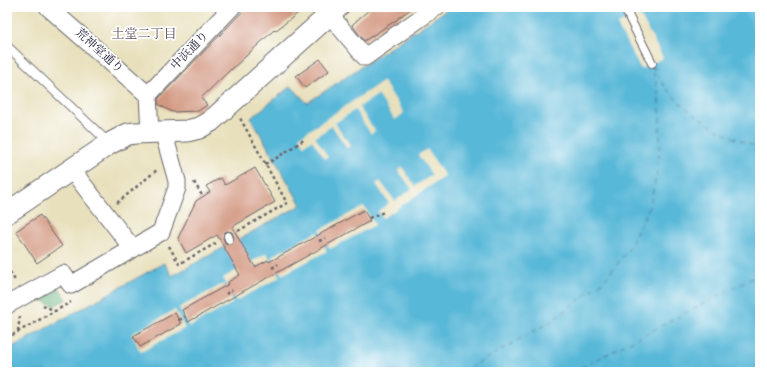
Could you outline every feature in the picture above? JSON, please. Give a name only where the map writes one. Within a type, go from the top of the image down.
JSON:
[{"type":"street","name":"荒神堂通り","points":[[48,7],[148,95]]},
{"type":"street","name":"中浜通り","points":[[148,95],[232,7]]},
{"type":"street","points":[[7,213],[109,144],[128,134],[187,131],[199,128],[211,121],[334,11],[365,57],[436,7]]},
{"type":"street","points":[[7,305],[63,274],[71,285],[161,232],[177,188],[177,181],[170,158],[156,132],[148,95]]},
{"type":"street","points":[[71,169],[133,249]]},
{"type":"lane","points":[[624,7],[652,63]]},
{"type":"lane","points":[[7,46],[109,144]]},
{"type":"path","points":[[161,232],[179,264],[287,203],[237,114]]},
{"type":"path","points":[[265,164],[305,139]]},
{"type":"path","points":[[105,212],[170,158]]},
{"type":"path","points":[[369,218],[384,212]]},
{"type":"path","points":[[319,241],[326,238]]},
{"type":"path","points":[[272,268],[278,264]]},
{"type":"path","points":[[226,294],[232,290]]},
{"type":"path","points":[[179,320],[185,317]]},
{"type":"green space","points":[[55,282],[67,299],[54,306],[31,295]]},
{"type":"water","points":[[451,7],[760,7],[760,372],[7,372],[7,350],[164,263],[172,276],[301,205],[251,118],[291,86],[307,103]]},
{"type":"pier","points":[[639,13],[663,58],[641,69],[617,25]]},
{"type":"pier","points":[[383,81],[404,113],[395,120],[378,95],[359,107],[375,131],[371,134],[355,110],[335,123],[351,146],[347,148],[332,126],[315,137],[328,157],[325,159],[312,140],[304,145],[299,137]]},
{"type":"pier","points":[[427,149],[445,176],[383,218],[378,211],[389,203],[376,184],[380,181],[395,201],[412,189],[398,170],[402,167],[415,186],[432,175],[418,155]]},
{"type":"pier","points":[[364,206],[375,225],[330,249],[320,230]]},
{"type":"pier","points":[[317,232],[327,251],[282,275],[272,256]]},
{"type":"pier","points":[[267,253],[280,277],[236,301],[223,278]]},
{"type":"pier","points":[[223,284],[233,303],[189,327],[179,308]]},
{"type":"pier","points":[[175,310],[185,328],[141,352],[131,334]]},
{"type":"building","points":[[247,7],[306,7],[275,31],[274,30],[231,69],[201,98],[207,105],[198,111],[172,112],[158,104],[158,99]]},
{"type":"building","points":[[372,7],[414,7],[364,41],[352,25]]},
{"type":"building","points":[[320,59],[329,71],[305,88],[296,76]]},
{"type":"building","points":[[255,168],[275,202],[232,227],[255,267],[268,260],[269,262],[364,210],[370,221],[188,322],[182,310],[229,284],[228,282],[240,275],[217,235],[186,253],[178,238],[196,201],[210,192],[206,186],[221,178],[225,185]],"holes":[[[227,231],[232,232],[234,237],[233,242],[230,244],[225,243],[223,238],[224,233]]]},
{"type":"building","points":[[40,215],[62,246],[37,263],[16,231]]},
{"type":"building","points":[[175,313],[181,324],[140,347],[133,336]]},
{"type":"ferry route","points":[[462,372],[550,322],[605,280],[628,250],[650,205],[660,148],[660,112],[658,90],[652,66]]},
{"type":"ferry route","points":[[653,66],[665,87],[687,109],[722,132],[760,148]]},
{"type":"ferry route","points":[[573,372],[760,274]]},
{"type":"district","name":"土堂二丁目","points":[[144,34]]}]
